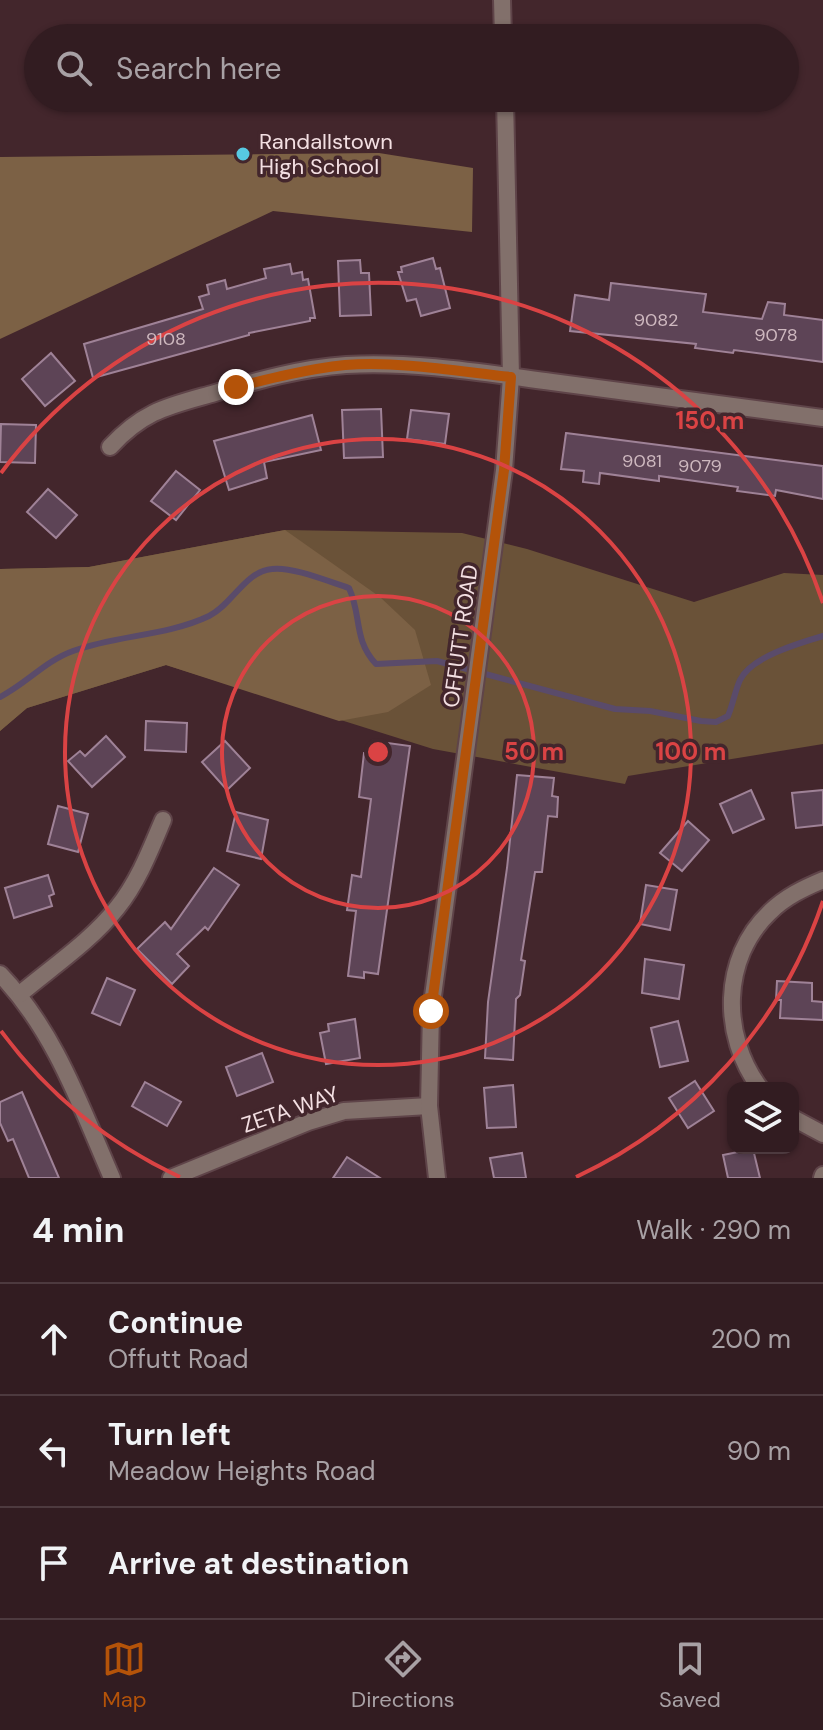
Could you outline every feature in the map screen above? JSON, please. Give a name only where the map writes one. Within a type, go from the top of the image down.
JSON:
[{"type":"street","points":[[502,0],[503,24]]},
{"type":"street","name":"OFFUTT ROAD","points":[[437,1178],[429,1106],[428,1058],[438,954],[504,470],[511,377],[505,112]]},
{"type":"street","points":[[110,447],[127,429],[150,413],[236,387],[345,365],[399,365],[511,377],[823,418]]},
{"type":"street","points":[[20,994],[91,935],[117,908],[148,856],[163,820]]},
{"type":"street","points":[[756,1082],[738,1046],[731,1014],[732,986],[738,959],[750,935],[769,912],[792,894],[823,880]]},
{"type":"street","points":[[0,974],[20,994],[42,1026],[112,1178]]},
{"type":"street","name":"ZETA WAY","points":[[171,1178],[308,1122],[344,1111],[429,1106]]},
{"type":"street","points":[[799,1121],[823,1134]]},
{"type":"shaded area","points":[[379,153],[473,168],[472,232],[273,211],[0,339],[0,157]]},
{"type":"shaded area","points":[[285,530],[462,533],[527,549],[694,602],[784,573],[823,575],[823,744],[628,776],[625,784],[433,749],[166,665],[27,708],[0,731],[0,569],[89,567]]},
{"type":"shaded area","points":[[285,530],[380,597],[415,630],[431,685],[388,712],[339,721],[166,665],[27,708],[0,731],[0,569],[89,567]]},
{"type":"building","points":[[433,258],[436,269],[440,268],[450,308],[421,316],[416,299],[407,301],[398,272],[402,272],[401,267]]},
{"type":"building","points":[[360,260],[361,273],[369,273],[371,315],[340,316],[338,261]]},
{"type":"building","points":[[290,264],[292,274],[302,272],[303,280],[308,279],[315,318],[310,318],[310,321],[249,333],[93,378],[84,344],[203,309],[199,297],[209,294],[207,285],[225,280],[227,289],[266,278],[264,269]]},
{"type":"building","points":[[611,283],[706,294],[703,312],[762,319],[768,302],[785,304],[784,315],[823,320],[823,362],[695,348],[696,344],[570,331],[575,295],[609,300]]},
{"type":"building","points":[[51,353],[75,381],[45,406],[22,379]]},
{"type":"building","points":[[381,409],[383,457],[344,458],[342,410]]},
{"type":"building","points":[[411,410],[449,414],[445,444],[407,439]]},
{"type":"building","points":[[312,415],[321,450],[264,462],[267,478],[229,490],[214,441]]},
{"type":"building","points":[[1,424],[36,425],[35,463],[0,462]]},
{"type":"building","points":[[566,433],[823,466],[823,499],[776,490],[775,496],[737,491],[738,487],[659,476],[659,481],[600,473],[599,484],[583,482],[584,471],[561,469]]},
{"type":"building","points":[[176,471],[200,490],[176,520],[151,501]]},
{"type":"building","points":[[48,489],[77,515],[56,538],[27,512]]},
{"type":"building","points":[[146,721],[187,723],[186,752],[145,750]]},
{"type":"building","points":[[106,736],[125,757],[92,787],[68,761],[80,751],[85,756]]},
{"type":"building","points":[[225,741],[250,768],[227,790],[202,762]]},
{"type":"building","points":[[373,741],[410,746],[378,974],[364,972],[364,978],[348,976],[356,911],[347,910],[352,875],[361,877],[371,799],[359,797],[364,753],[372,754]]},
{"type":"building","points":[[517,775],[554,778],[552,796],[558,797],[557,817],[548,816],[542,872],[535,872],[521,960],[525,961],[520,995],[516,999],[513,1060],[485,1058],[488,1002]]},
{"type":"building","points":[[751,790],[764,819],[733,833],[720,804]]},
{"type":"building","points":[[823,790],[823,825],[796,828],[792,793]]},
{"type":"building","points":[[58,806],[88,814],[78,852],[48,844]]},
{"type":"building","points":[[236,812],[268,820],[261,859],[227,851]]},
{"type":"building","points":[[688,821],[709,840],[682,871],[660,853]]},
{"type":"building","points":[[214,868],[239,885],[208,930],[205,927],[177,954],[189,966],[172,984],[137,949],[165,922],[171,929]]},
{"type":"building","points":[[48,875],[54,894],[49,896],[52,906],[14,918],[5,888]]},
{"type":"building","points":[[646,885],[677,890],[670,930],[640,924]]},
{"type":"building","points":[[645,959],[684,965],[679,999],[642,993]]},
{"type":"building","points":[[107,978],[135,990],[120,1025],[92,1013]]},
{"type":"building","points":[[777,981],[812,983],[812,1001],[823,1002],[823,1020],[780,1018],[781,1000],[776,1000]]},
{"type":"building","points":[[355,1019],[360,1058],[326,1064],[320,1033],[329,1031],[328,1024]]},
{"type":"building","points":[[678,1021],[688,1061],[660,1067],[651,1028]]},
{"type":"building","points":[[262,1053],[273,1082],[237,1096],[226,1067]]},
{"type":"building","points":[[695,1081],[714,1111],[688,1128],[669,1098]]},
{"type":"building","points":[[145,1082],[181,1102],[167,1126],[132,1106]]},
{"type":"building","points":[[513,1085],[516,1127],[487,1128],[484,1088]]},
{"type":"building","points":[[22,1092],[59,1178],[29,1178],[13,1139],[8,1141],[0,1123],[0,1102]]},
{"type":"building","points":[[522,1153],[526,1178],[494,1178],[490,1158]]},
{"type":"building","points":[[754,1154],[760,1178],[728,1178],[723,1155]]},
{"type":"building","points":[[347,1157],[380,1178],[333,1178]]},
{"type":"waterway","points":[[0,697],[73,651],[176,628],[209,616],[254,576],[272,569],[300,572],[349,588],[364,646],[376,664],[437,661],[615,709],[650,711],[701,721],[716,722],[728,716],[740,680],[754,664],[777,652],[823,636]]},
{"type":"place","name":"Randallstown High School","points":[[243,154]]},
{"type":"route","points":[[236,387],[345,365],[399,365],[511,377],[504,470],[481,653],[431,1011]]}]
